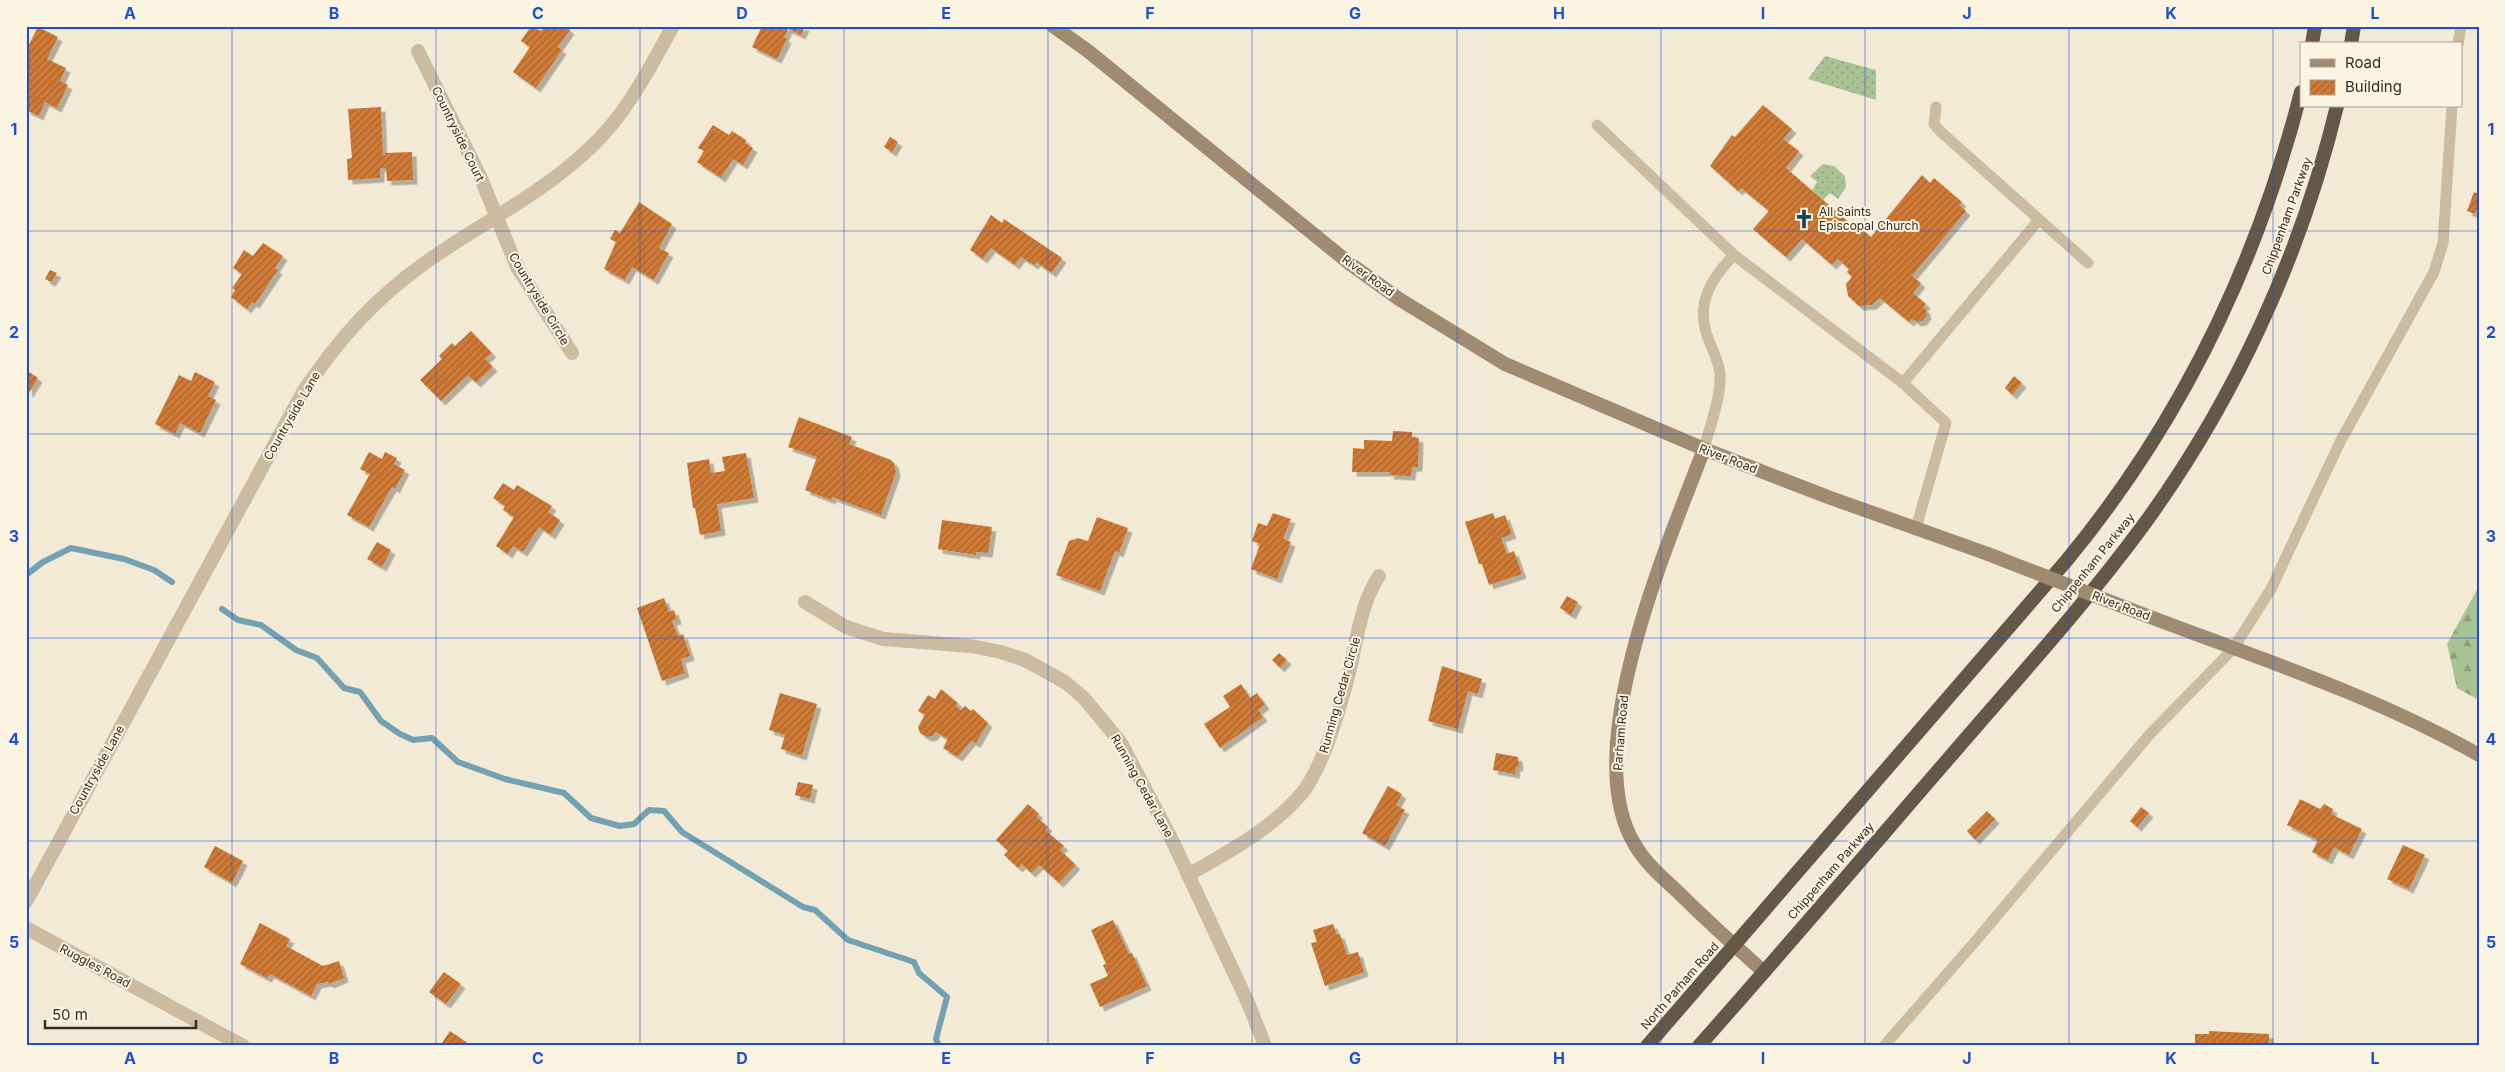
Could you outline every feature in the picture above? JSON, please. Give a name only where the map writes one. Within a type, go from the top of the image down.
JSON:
[{"type":"highway","points":[[2312,42],[2315,26]]},
{"type":"highway","points":[[2351,42],[2354,26]]},
{"type":"highway","name":"Chippenham Parkway","points":[[1734,945],[2068,560],[2136,469],[2185,389],[2234,291],[2274,187],[2300,96]]},
{"type":"highway","name":"Chippenham Parkway","points":[[1764,972],[2097,585],[2168,490],[2220,404],[2272,299],[2302,223],[2322,162],[2336,108]]},
{"type":"highway","name":"North Parham Road","points":[[1647,1046],[1734,945]]},
{"type":"highway","points":[[1699,1046],[1764,972]]},
{"type":"main road","name":"River Road","points":[[1053,26],[1088,50],[1349,263],[1399,299],[1505,364],[1704,449],[1828,497],[1988,554],[2365,699],[2440,733],[2479,755]]},
{"type":"main road","name":"Parham Road","points":[[1704,449],[1646,604],[1630,664],[1621,714],[1617,781],[1626,827],[1644,859],[1764,972]]},
{"type":"street","name":"Countryside Lane","points":[[26,902],[303,392],[324,361],[349,328],[380,299],[425,262],[560,175],[609,129],[645,76],[672,26]]},
{"type":"street","name":"Countryside Court","points":[[418,51],[480,176],[496,217]]},
{"type":"street","name":"Countryside Circle","points":[[496,217],[517,267],[572,353]]},
{"type":"street","name":"Running Cedar Circle","points":[[1188,875],[1235,848],[1264,828],[1303,792],[1325,750],[1348,676],[1364,606],[1370,590],[1379,576]]},
{"type":"street","name":"Running Cedar Lane","points":[[805,602],[846,628],[883,639],[950,643],[1001,652],[1032,663],[1065,682],[1097,712],[1122,743],[1188,875],[1249,1005],[1265,1046]]},
{"type":"street","name":"Ruggles Road","points":[[26,928],[243,1046]]},
{"type":"lane","points":[[2458,42],[2461,26]]},
{"type":"lane","points":[[1936,107],[1934,124],[1940,132],[2038,221],[2088,263]]},
{"type":"lane","points":[[1884,1046],[1974,944],[2150,734],[2232,649],[2272,589],[2340,442],[2434,272],[2443,243],[2452,108]]},
{"type":"lane","points":[[1597,126],[1734,255],[1903,383],[1946,424],[1916,528]]},
{"type":"lane","points":[[1903,383],[2038,221]]},
{"type":"lane","points":[[1704,449],[1720,389],[1720,371],[1706,334],[1703,311],[1707,292],[1715,275],[1734,255]]},
{"type":"green space","points":[[1825,56],[1876,70],[1876,100],[1808,79]]},
{"type":"green space","points":[[1823,164],[1834,166],[1845,176],[1846,187],[1838,199],[1830,193],[1823,200],[1812,190],[1817,182],[1810,176]]},
{"type":"green space","points":[[2479,586],[2479,700],[2457,688],[2447,644]]},
{"type":"building","points":[[531,26],[541,31],[545,26],[565,26],[570,30],[558,47],[562,50],[536,88],[513,72],[530,47],[521,41]]},
{"type":"building","points":[[762,26],[805,26],[801,35],[788,29],[784,37],[787,39],[777,59],[752,47]]},
{"type":"building","points":[[38,27],[58,37],[47,59],[66,68],[60,81],[68,85],[57,108],[45,102],[39,116],[26,110],[26,50]]},
{"type":"building","name":"All Saints Episcopal Church","points":[[1763,105],[1792,129],[1783,139],[1799,151],[1786,168],[1860,232],[1862,229],[1871,237],[1922,175],[1930,183],[1934,178],[1962,202],[1959,205],[1966,211],[1912,276],[1921,283],[1913,293],[1926,304],[1923,307],[1927,315],[1922,321],[1917,322],[1912,319],[1909,322],[1880,298],[1872,305],[1859,306],[1848,296],[1846,284],[1852,277],[1847,272],[1849,269],[1838,259],[1832,265],[1802,239],[1786,257],[1753,229],[1769,211],[1741,188],[1738,191],[1710,166],[1732,135],[1735,137]]},
{"type":"building","points":[[381,107],[383,156],[385,153],[412,152],[413,180],[387,181],[386,168],[380,168],[380,178],[348,180],[347,159],[352,158],[348,109]]},
{"type":"building","points":[[713,125],[729,135],[732,131],[746,140],[745,143],[753,148],[743,165],[733,159],[721,178],[697,162],[704,151],[698,148]]},
{"type":"building","points":[[890,137],[898,142],[892,152],[884,147]]},
{"type":"building","points":[[2474,192],[2479,194],[2479,204],[2475,214],[2467,211]]},
{"type":"building","points":[[639,202],[672,224],[659,248],[669,253],[654,280],[632,267],[625,280],[604,269],[616,242],[610,239],[615,230],[620,233]]},
{"type":"building","points":[[991,215],[1002,223],[1004,219],[1062,258],[1052,273],[1036,262],[1034,265],[1021,257],[1015,265],[991,248],[983,259],[970,250]]},
{"type":"building","points":[[263,243],[283,256],[275,268],[278,270],[255,304],[252,302],[247,309],[231,297],[235,290],[232,288],[242,274],[233,268],[244,250],[253,256]]},
{"type":"building","points":[[50,270],[57,273],[51,282],[45,279]]},
{"type":"building","points":[[471,331],[492,353],[485,359],[493,367],[476,383],[468,375],[441,401],[420,380],[442,359],[439,356],[452,343],[455,346]]},
{"type":"building","points":[[29,372],[38,378],[28,394],[26,376]]},
{"type":"building","points":[[195,372],[215,382],[208,396],[216,400],[200,433],[180,423],[175,434],[155,424],[179,375],[191,381]]},
{"type":"building","points":[[2014,376],[2022,383],[2012,395],[2005,388]]},
{"type":"building","points":[[799,417],[852,437],[849,444],[891,460],[894,463],[896,472],[881,515],[832,497],[831,500],[805,490],[817,457],[788,447]]},
{"type":"building","points":[[1393,431],[1412,432],[1412,437],[1419,438],[1418,467],[1412,467],[1411,476],[1389,475],[1390,472],[1352,472],[1353,448],[1364,449],[1364,440],[1392,441]]},
{"type":"building","points":[[369,452],[382,459],[385,452],[397,458],[394,464],[405,470],[395,489],[392,487],[369,527],[347,515],[370,474],[360,469]]},
{"type":"building","points":[[746,453],[754,498],[717,504],[721,531],[700,535],[695,508],[693,508],[687,463],[709,459],[711,473],[725,471],[722,457]]},
{"type":"building","points":[[503,483],[514,490],[517,485],[552,506],[548,512],[560,520],[551,535],[539,527],[523,552],[513,546],[508,554],[496,546],[514,517],[503,510],[505,506],[493,498]]},
{"type":"building","points":[[1273,513],[1291,519],[1283,539],[1291,542],[1277,579],[1251,569],[1260,544],[1252,541],[1258,523],[1267,526]]},
{"type":"building","points":[[1493,513],[1495,519],[1505,515],[1512,534],[1501,538],[1507,554],[1514,551],[1522,574],[1489,585],[1482,564],[1479,564],[1465,522]]},
{"type":"building","points":[[1097,517],[1128,528],[1119,553],[1115,551],[1100,591],[1056,575],[1069,541],[1078,538],[1088,541]]},
{"type":"building","points":[[942,520],[992,527],[988,553],[976,552],[976,555],[938,549]]},
{"type":"building","points":[[377,542],[391,550],[382,567],[367,559]]},
{"type":"building","points":[[1567,596],[1578,602],[1571,615],[1560,608]]},
{"type":"building","points":[[664,598],[669,612],[674,610],[677,620],[672,621],[678,636],[683,634],[690,656],[681,659],[685,673],[662,681],[637,608]]},
{"type":"building","points":[[1279,653],[1287,660],[1280,668],[1272,660]]},
{"type":"building","points":[[1442,666],[1482,679],[1478,694],[1468,691],[1458,729],[1428,721]]},
{"type":"building","points":[[1241,684],[1250,698],[1257,693],[1265,705],[1258,710],[1263,717],[1220,748],[1204,724],[1230,707],[1223,696]]},
{"type":"building","points":[[941,689],[958,703],[956,706],[961,710],[965,706],[971,711],[973,709],[988,723],[976,743],[971,741],[958,757],[943,748],[948,739],[936,732],[933,736],[927,737],[920,733],[918,727],[925,715],[918,711],[928,695],[935,699]]},
{"type":"building","points":[[780,693],[817,704],[802,756],[781,749],[785,735],[769,730]]},
{"type":"building","points":[[1496,753],[1518,757],[1519,767],[1516,767],[1515,774],[1493,770]]},
{"type":"building","points":[[798,782],[813,785],[810,799],[795,795]]},
{"type":"building","points":[[1388,786],[1402,794],[1396,805],[1405,810],[1385,846],[1362,833]]},
{"type":"building","points":[[2300,799],[2320,809],[2324,804],[2333,809],[2331,814],[2362,829],[2349,855],[2334,847],[2328,860],[2312,852],[2318,840],[2287,825]]},
{"type":"building","points":[[1028,804],[1039,814],[1036,816],[1048,827],[1045,830],[1064,846],[1060,850],[1076,865],[1059,883],[1039,865],[1031,873],[1022,864],[1018,868],[1004,855],[1008,851],[996,840]]},
{"type":"building","points":[[2141,807],[2149,813],[2137,827],[2130,821]]},
{"type":"building","points":[[1987,811],[1995,819],[1975,840],[1967,831]]},
{"type":"building","points":[[2403,845],[2425,855],[2409,889],[2387,879]]},
{"type":"building","points":[[215,846],[243,861],[232,883],[204,867]]},
{"type":"building","points":[[1113,920],[1129,954],[1132,953],[1147,986],[1100,1007],[1090,984],[1108,976],[1103,965],[1106,964],[1091,930]]},
{"type":"building","points":[[260,923],[290,939],[286,946],[323,966],[339,961],[344,978],[329,984],[328,982],[317,984],[311,996],[270,974],[267,978],[240,964]]},
{"type":"building","points":[[1333,924],[1337,935],[1340,934],[1347,955],[1358,952],[1364,972],[1325,986],[1311,943],[1317,942],[1313,930]]},
{"type":"building","points":[[444,972],[461,984],[446,1004],[429,992]]},
{"type":"building","points":[[450,1031],[472,1046],[440,1046]]},
{"type":"building","points":[[2209,1031],[2269,1034],[2269,1046],[2195,1046],[2195,1034],[2209,1034]]},
{"type":"waterway","points":[[26,575],[43,562],[71,548],[124,559],[154,570],[172,582]]},
{"type":"waterway","points":[[222,609],[238,620],[261,625],[296,650],[317,658],[344,688],[360,692],[381,721],[400,734],[413,740],[432,738],[458,762],[505,779],[564,793],[591,818],[620,826],[634,824],[649,810],[664,811],[682,832],[803,907],[815,910],[848,940],[914,962],[919,973],[947,997],[936,1039],[939,1046]]},
{"type":"place","name":"All Saints Episcopal Church","points":[[1804,219]]}]
